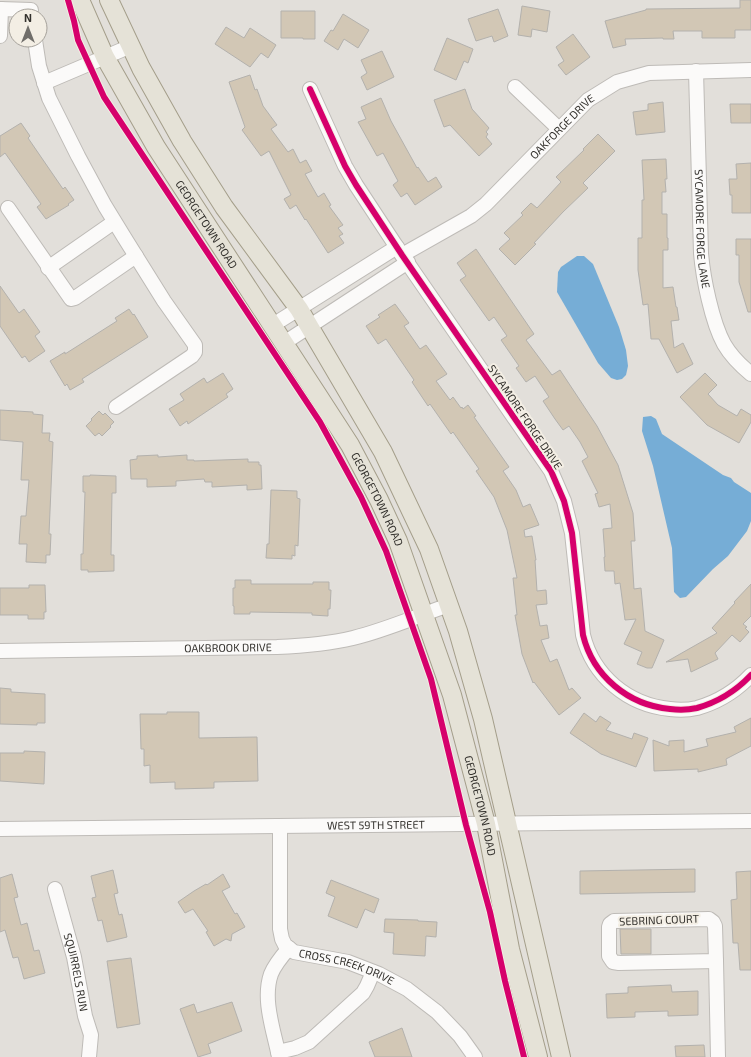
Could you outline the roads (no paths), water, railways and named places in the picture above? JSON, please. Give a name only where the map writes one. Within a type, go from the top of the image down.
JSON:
[{"type":"main road","name":"GEORGETOWN ROAD","points":[[80,0],[105,57],[156,147],[350,445],[379,500],[398,541],[452,695],[486,824],[510,949],[538,1057]]},
{"type":"main road","name":"GEORGETOWN ROAD","points":[[109,0],[141,68],[182,141],[224,207],[299,309],[383,452],[429,549],[449,605],[473,682],[508,823],[520,882],[561,1057]]},
{"type":"street","points":[[0,9],[0,36]]},
{"type":"street","points":[[44,84],[131,46]]},
{"type":"street","points":[[37,48],[44,84],[62,127],[114,222],[164,301],[194,343],[196,350],[192,356],[116,407]]},
{"type":"street","name":"OAKFORGE DRIVE","points":[[273,325],[299,309],[402,255],[471,216],[486,204],[588,100],[617,82],[649,73],[751,70]]},
{"type":"street","name":"SYCAMORE FORGE LANE","points":[[696,71],[701,253],[703,274],[724,343],[740,364],[751,374]]},
{"type":"street","points":[[515,88],[559,129]]},
{"type":"street","name":"SYCAMORE FORGE DRIVE","points":[[310,89],[352,178],[402,255],[544,461],[556,483],[564,501],[572,533],[583,635],[596,665],[603,675],[622,692],[639,702],[651,706],[677,710],[696,708],[715,702],[737,688],[751,675]]},
{"type":"street","points":[[8,208],[67,296],[71,299],[136,256]]},
{"type":"street","points":[[48,268],[114,222]]},
{"type":"street","points":[[284,343],[309,327],[402,255]]},
{"type":"street","name":"OAKBROOK DRIVE","points":[[0,651],[277,647],[313,645],[346,640],[374,632],[449,605]]},
{"type":"street","name":"WEST 59TH STREET","points":[[0,829],[751,821]]},
{"type":"street","name":"CROSS CREEK DRIVE","points":[[280,826],[280,929],[282,939],[288,948],[300,954],[310,954],[348,962],[390,979],[407,989],[433,1008],[460,1036],[475,1057]]},
{"type":"street","name":"SQUIRRELS RUN","points":[[55,889],[74,958],[85,1016],[91,1035],[89,1057]]},
{"type":"street","name":"SEBRING COURT","points":[[716,961],[616,963],[610,956],[609,927],[614,921],[709,919],[713,922],[715,926],[716,961],[718,1057]]},
{"type":"street","points":[[288,948],[274,969],[268,986],[269,1010],[279,1054],[313,1039],[363,993],[373,972]]},
{"type":"water","points":[[577,256],[584,256],[593,264],[619,327],[626,350],[628,366],[626,375],[622,379],[617,380],[611,378],[598,363],[557,292],[558,272],[561,267]]},
{"type":"water","points":[[651,416],[656,419],[662,434],[723,475],[731,478],[734,482],[751,493],[751,521],[747,531],[728,556],[686,597],[680,598],[674,592],[672,548],[653,466],[642,431],[643,417]]}]
